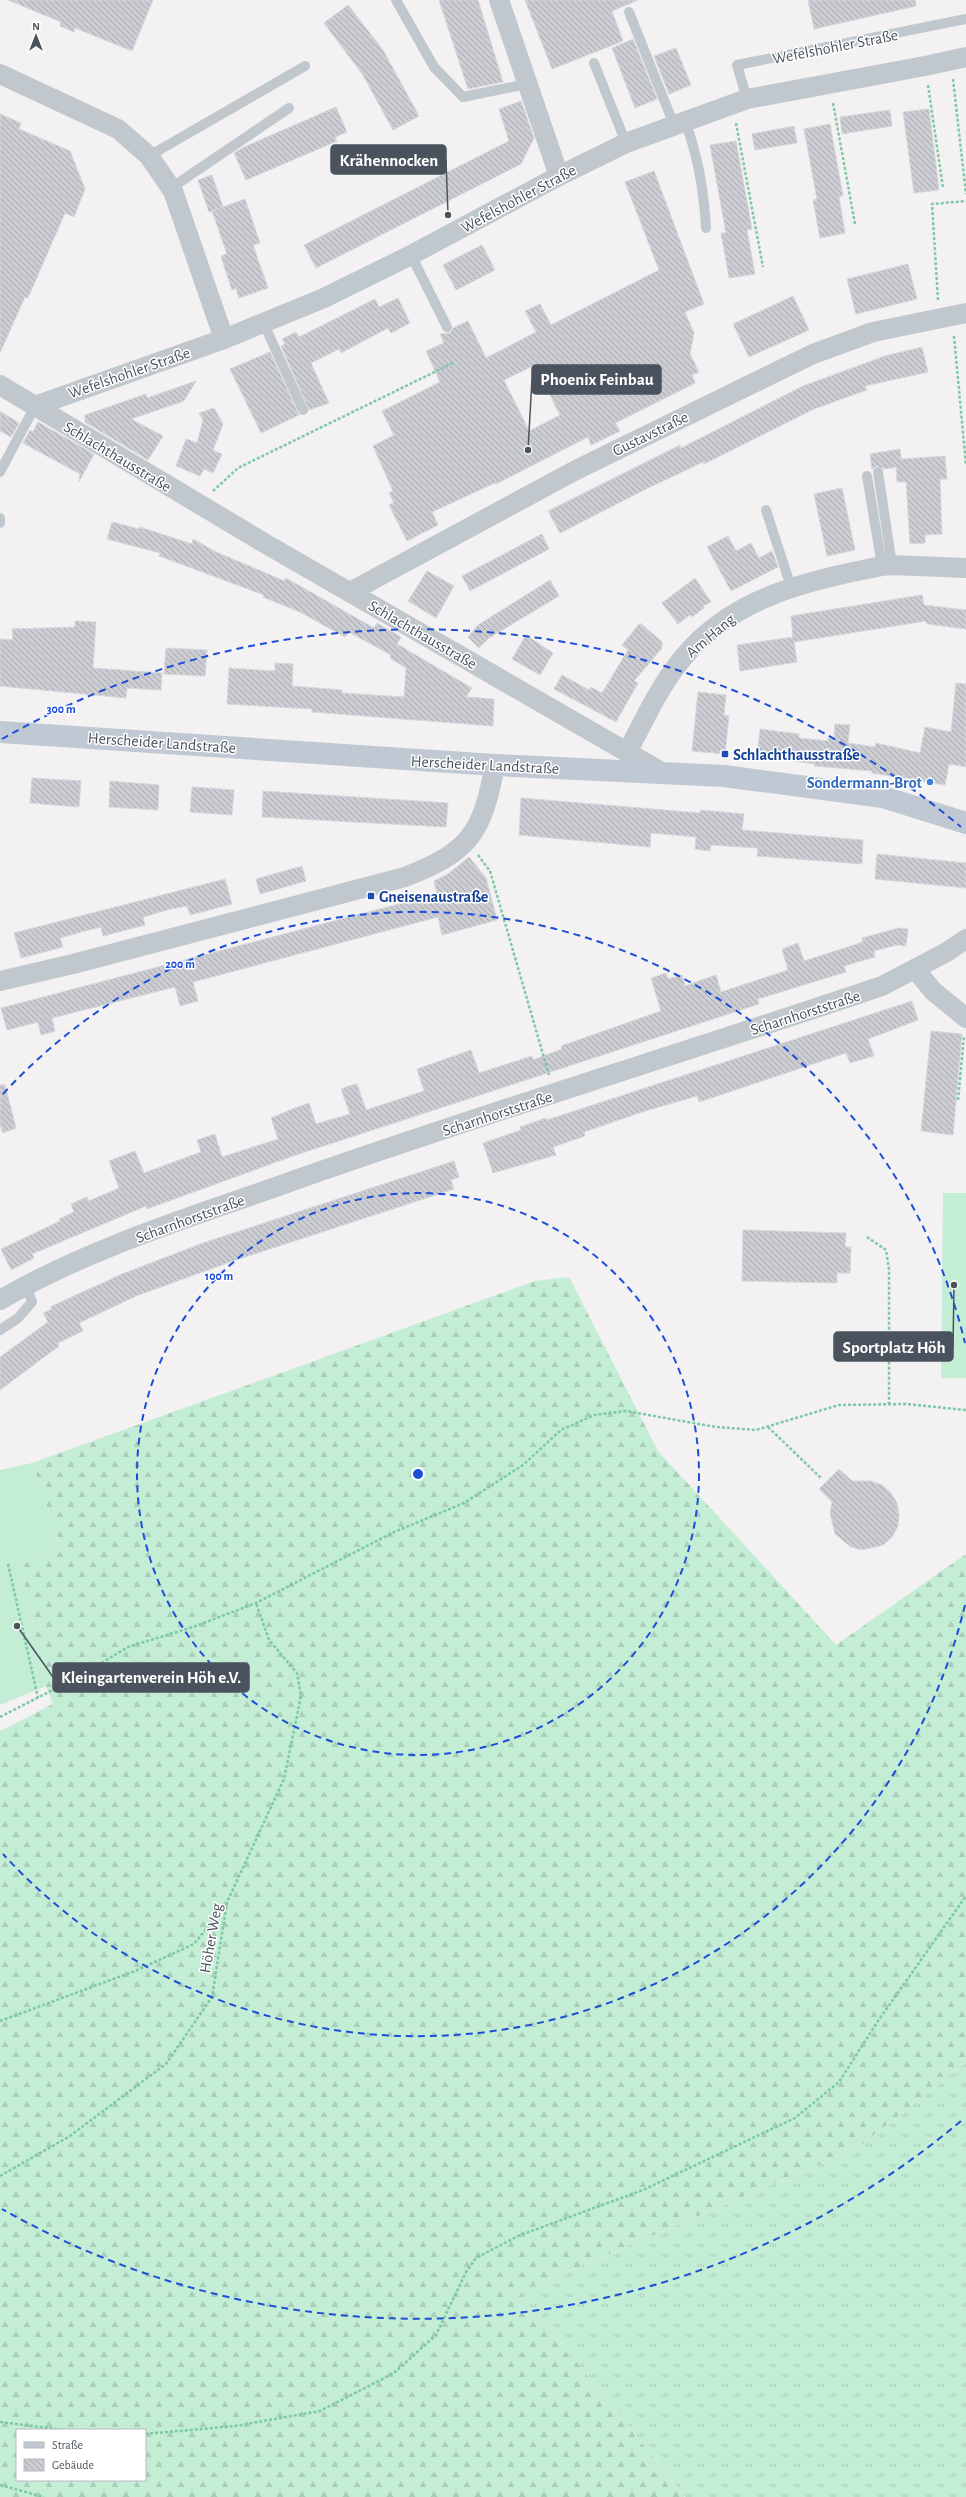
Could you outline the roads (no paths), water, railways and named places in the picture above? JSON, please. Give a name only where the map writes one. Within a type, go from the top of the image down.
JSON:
[{"type":"main road","name":"Herscheider Landstraße","points":[[0,732],[494,765],[724,776],[883,798],[966,823]]},
{"type":"street","points":[[499,0],[559,176]]},
{"type":"street","name":"Wefelshohler Straße","points":[[35,406],[224,339],[264,324],[324,298],[411,255],[559,176],[626,143],[679,123],[740,101],[925,66],[958,58]]},
{"type":"street","points":[[0,74],[118,129],[149,156],[171,188],[224,339]]},
{"type":"street","name":"Gustavstraße","points":[[350,592],[576,470],[813,354],[873,332],[952,315]]},
{"type":"street","name":"Schlachthausstraße","points":[[0,385],[561,716],[665,774]]},
{"type":"street","name":"Am Hang","points":[[628,752],[657,696],[681,660],[700,639],[726,618],[756,601],[791,587],[887,566],[966,568]]},
{"type":"street","points":[[0,981],[73,964],[405,877],[436,865],[467,842],[480,823],[488,800],[494,765]]},
{"type":"street","name":"Scharnhorststraße","points":[[0,1300],[26,1285],[119,1244],[194,1216],[352,1160],[882,986],[915,969],[966,939]]},
{"type":"street","points":[[915,969],[933,991],[966,1018]]},
{"type":"lane","points":[[396,0],[434,67],[463,97],[527,84]]},
{"type":"lane","points":[[629,12],[679,123],[695,148],[700,171],[706,228]]},
{"type":"lane","name":"Wefelshohler Straße","points":[[740,101],[737,65],[966,19]]},
{"type":"lane","points":[[594,63],[626,143]]},
{"type":"lane","points":[[149,156],[305,66]]},
{"type":"lane","points":[[171,188],[289,108]]},
{"type":"lane","points":[[411,255],[447,327]]},
{"type":"lane","points":[[264,324],[303,410]]},
{"type":"lane","points":[[0,472],[35,406]]},
{"type":"lane","points":[[878,472],[887,566]]},
{"type":"lane","points":[[867,476],[887,566]]},
{"type":"lane","points":[[766,510],[791,587]]},
{"type":"lane","points":[[0,518],[0,523]]},
{"type":"lane","points":[[0,1330],[18,1318],[32,1302],[26,1285]]},
{"type":"place","name":"Krähennocken","points":[[448,215]]},
{"type":"place","name":"Phoenix Feinbau","points":[[528,450]]},
{"type":"place","name":"Schlachthausstraße","points":[[725,754]]},
{"type":"place","name":"Sondermann-Brot","points":[[930,782]]},
{"type":"place","name":"Gneisenaustraße","points":[[371,896]]},
{"type":"place","name":"Sportplatz Höh","points":[[954,1285]]},
{"type":"place","name":"Kleingartenverein Höh e.V.","points":[[17,1626]]}]
